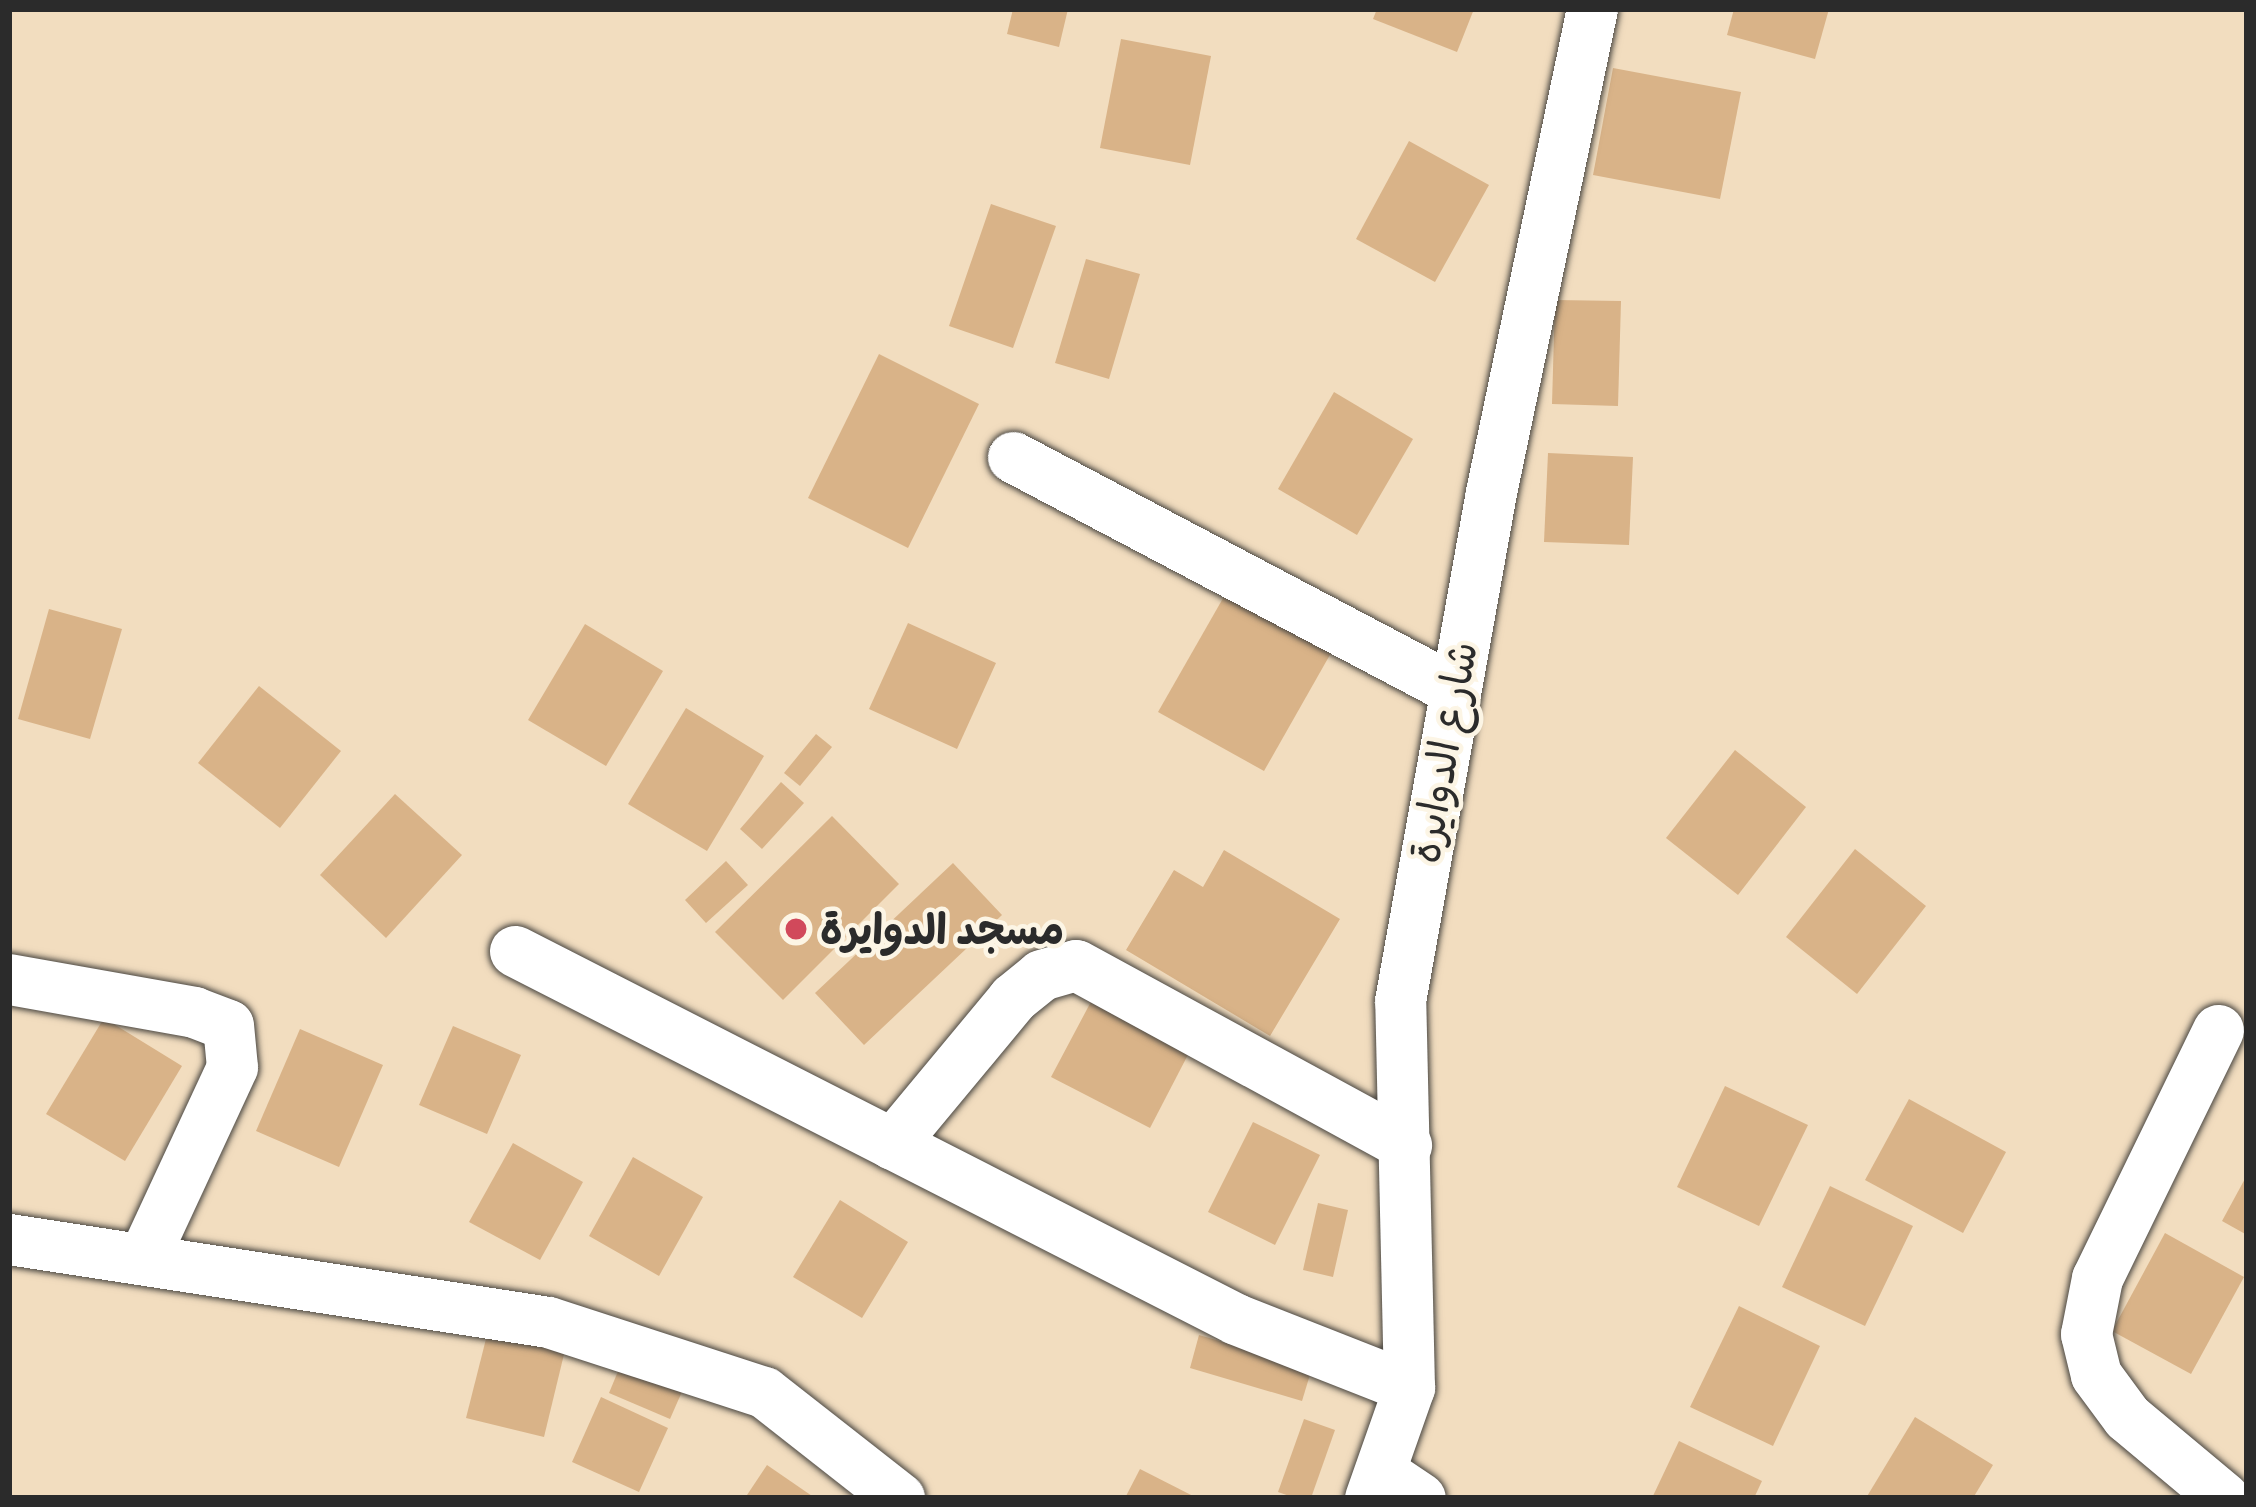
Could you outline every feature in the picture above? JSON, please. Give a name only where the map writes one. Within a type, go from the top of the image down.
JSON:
[{"type":"street","name":"شارع الدوايرة","points":[[1392,1490],[1409,1387],[1400,1001],[1454,690],[1592,9]]},
{"type":"street","points":[[1013,458],[1454,690]]},
{"type":"street","points":[[514,951],[1236,1319],[1409,1387]]},
{"type":"street","points":[[892,1144],[1013,998],[1041,975],[1076,965],[1406,1144]]},
{"type":"street","points":[[9,980],[228,1025],[232,1067],[144,1257]]},
{"type":"street","points":[[2218,1030],[2097,1278],[2086,1334],[2096,1375],[2127,1418],[2224,1498]]},
{"type":"street","points":[[9,1239],[548,1322],[764,1392],[899,1498]]},
{"type":"building","points":[[1013,9],[1068,9],[1059,47],[1007,34]]},
{"type":"building","points":[[1377,9],[1474,9],[1457,52],[1373,19]]},
{"type":"building","points":[[1734,9],[1829,9],[1815,59],[1727,35]]},
{"type":"building","points":[[1121,39],[1211,56],[1190,165],[1100,148]]},
{"type":"building","points":[[1613,68],[1741,92],[1720,199],[1593,175]]},
{"type":"building","points":[[1409,141],[1489,185],[1435,282],[1356,239]]},
{"type":"building","points":[[991,204],[1056,226],[1013,348],[949,326]]},
{"type":"building","points":[[1086,259],[1140,274],[1109,379],[1055,363]]},
{"type":"building","points":[[1555,300],[1621,301],[1618,406],[1552,404]]},
{"type":"building","points":[[879,354],[979,404],[908,548],[808,498]]},
{"type":"building","points":[[1334,392],[1413,439],[1357,535],[1278,489]]},
{"type":"building","points":[[1548,453],[1633,457],[1629,545],[1544,542]]},
{"type":"building","points":[[1226,593],[1331,653],[1264,771],[1158,712]]},
{"type":"building","points":[[49,609],[122,629],[90,739],[18,719]]},
{"type":"building","points":[[908,623],[996,663],[957,749],[869,709]]},
{"type":"building","points":[[585,624],[663,671],[606,766],[528,720]]},
{"type":"building","points":[[259,686],[341,751],[280,828],[198,763]]},
{"type":"building","points":[[686,708],[764,756],[707,851],[628,804]]},
{"type":"building","points":[[816,734],[832,747],[800,786],[784,773]]},
{"type":"building","points":[[1735,750],[1806,807],[1738,895],[1666,838]]},
{"type":"building","points":[[781,782],[804,803],[762,849],[740,829]]},
{"type":"building","points":[[395,794],[462,855],[386,938],[320,875]]},
{"type":"building","points":[[832,816],[899,884],[783,1000],[715,932]]},
{"type":"building","points":[[1855,849],[1926,906],[1857,994],[1786,937]]},
{"type":"building","points":[[1224,850],[1340,919],[1270,1036],[1126,950],[1174,870],[1203,887]]},
{"type":"building","points":[[726,861],[748,885],[706,923],[685,900]]},
{"type":"building","points":[[953,863],[1002,915],[864,1045],[815,993]]},
{"type":"building","points":[[1094,996],[1192,1047],[1150,1128],[1051,1077]]},
{"type":"building","points":[[104,1018],[182,1066],[125,1161],[46,1114]]},
{"type":"building","points":[[453,1026],[521,1055],[487,1134],[419,1105]]},
{"type":"building","points":[[300,1029],[383,1065],[339,1167],[256,1131]]},
{"type":"building","points":[[1725,1086],[1808,1125],[1759,1226],[1677,1187]]},
{"type":"building","points":[[1909,1099],[2006,1152],[1963,1233],[1865,1180]]},
{"type":"building","points":[[1253,1122],[1320,1155],[1275,1245],[1208,1212]]},
{"type":"building","points":[[513,1143],[583,1182],[540,1260],[469,1222]]},
{"type":"building","points":[[633,1157],[703,1197],[659,1276],[589,1236]]},
{"type":"building","points":[[2247,1175],[2247,1235],[2222,1221]]},
{"type":"building","points":[[1830,1186],[1913,1226],[1865,1326],[1782,1287]]},
{"type":"building","points":[[840,1200],[908,1242],[862,1318],[793,1277]]},
{"type":"building","points":[[1318,1203],[1348,1210],[1333,1277],[1303,1270]]},
{"type":"building","points":[[2165,1233],[2244,1277],[2191,1374],[2112,1331]]},
{"type":"building","points":[[1739,1306],[1820,1346],[1773,1446],[1690,1407]]},
{"type":"building","points":[[489,1327],[566,1346],[544,1437],[466,1418]]},
{"type":"building","points":[[1199,1335],[1312,1368],[1302,1401],[1190,1368]]},
{"type":"building","points":[[626,1352],[688,1378],[670,1419],[609,1393]]},
{"type":"building","points":[[601,1397],[668,1428],[639,1492],[572,1462]]},
{"type":"building","points":[[1915,1417],[1993,1465],[1973,1498],[1866,1498]]},
{"type":"building","points":[[1304,1419],[1335,1430],[1311,1498],[1295,1498],[1278,1492]]},
{"type":"building","points":[[1679,1441],[1762,1481],[1754,1498],[1652,1498]]},
{"type":"building","points":[[767,1465],[815,1498],[745,1498]]},
{"type":"building","points":[[1140,1469],[1197,1498],[1125,1498]]},
{"type":"place","name":"مسجد الدوايرة","points":[[796,929]]}]
